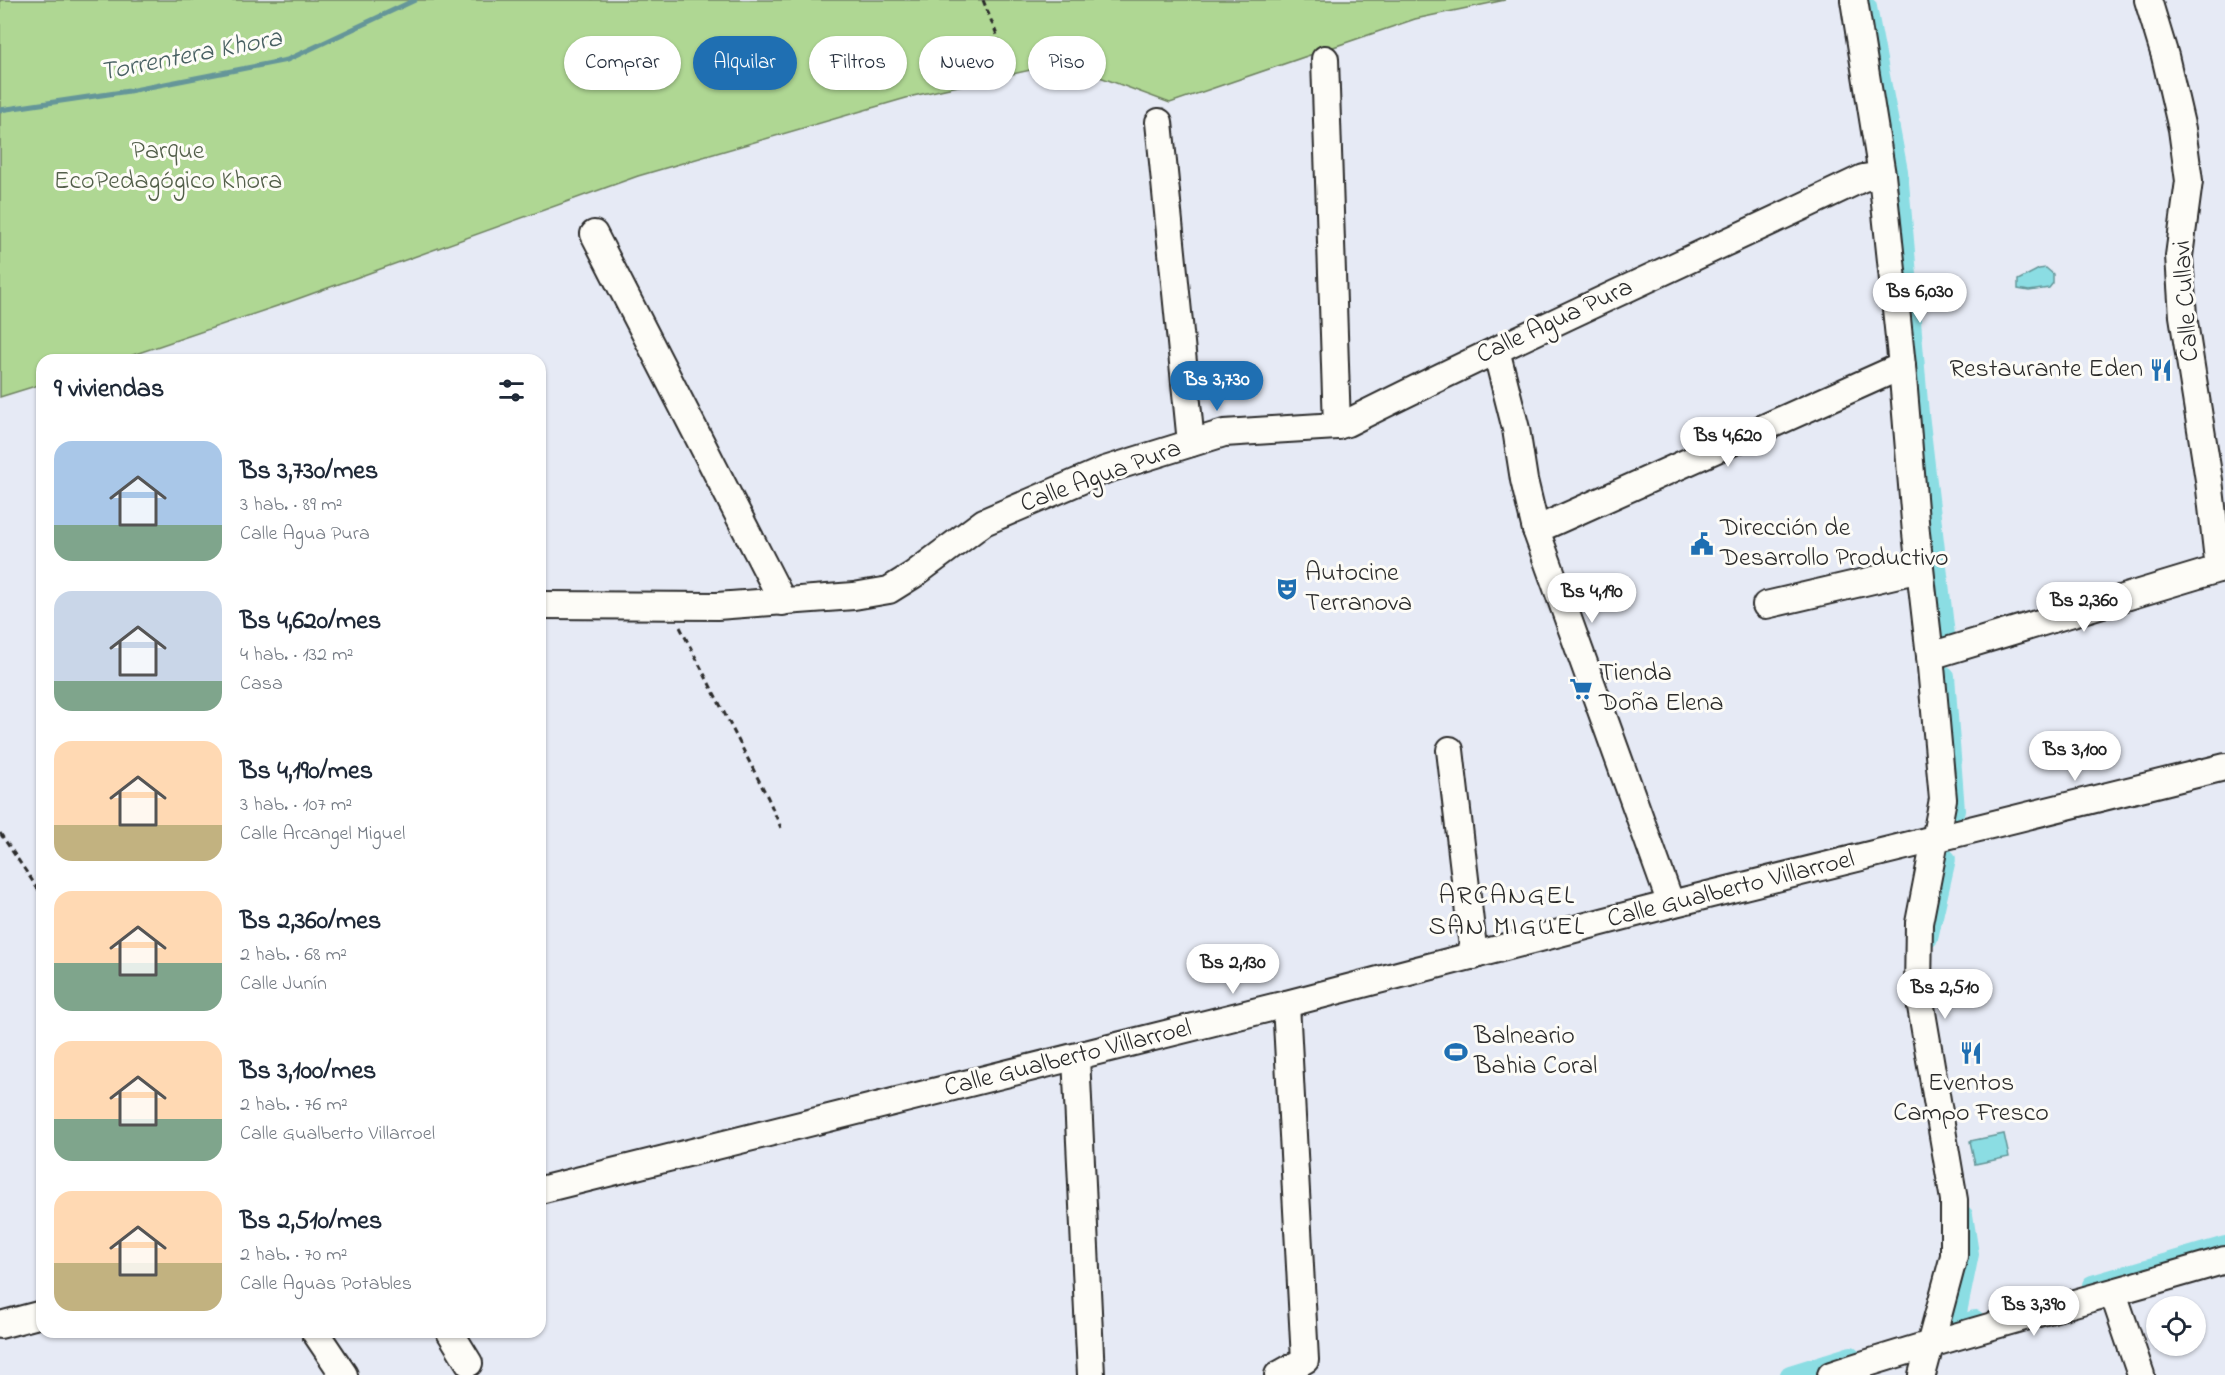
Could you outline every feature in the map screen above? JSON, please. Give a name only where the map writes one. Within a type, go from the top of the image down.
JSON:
[{"type":"street","points":[[1854,0],[1881,175],[1902,366],[1942,799],[1919,923],[1918,988],[1954,1200],[1954,1256],[1922,1375]]},
{"type":"street","name":"Calle Cullavi","points":[[2148,0],[2165,56],[2181,129],[2189,181],[2180,256],[2183,316],[2222,568]]},
{"type":"street","points":[[1325,59],[1337,426]]},
{"type":"street","points":[[1159,122],[1191,443]]},
{"type":"street","name":"Calle Agua Pura","points":[[546,605],[670,606],[783,602],[854,596],[889,590],[914,575],[984,522],[1105,470],[1224,433],[1337,426],[1863,178],[1881,175]]},
{"type":"street","points":[[594,234],[783,602]]},
{"type":"street","points":[[1496,350],[1516,429],[1524,480],[1536,530],[1671,904]]},
{"type":"street","points":[[1536,530],[1902,366]]},
{"type":"street","points":[[1930,656],[2222,568]]},
{"type":"street","points":[[1766,606],[1920,569]]},
{"type":"street","points":[[1450,750],[1474,956]]},
{"type":"street","name":"Calle Gualberto Villarroel","points":[[546,1189],[1286,1004],[1671,904],[2225,767]]},
{"type":"street","points":[[1278,1375],[1305,1360],[1286,1004]]},
{"type":"street","points":[[1076,1057],[1091,1375]]},
{"type":"street","points":[[1831,1375],[1931,1343],[2225,1260]]},
{"type":"street","points":[[2113,1293],[2141,1375]]},
{"type":"street","points":[[0,1325],[36,1316]]},
{"type":"street","points":[[319,1338],[344,1375]]},
{"type":"street","points":[[454,1338],[469,1363]]},
{"type":"path","points":[[982,0],[997,36]]},
{"type":"path","points":[[670,606],[782,828]]},
{"type":"path","points":[[0,832],[36,886]]},
{"type":"green space","name":"Parque EcoPedagógico Khora","points":[[0,0],[1505,0],[1415,19],[1170,103],[1106,79],[1106,36],[1028,36],[1028,71],[1016,73],[1016,36],[919,36],[919,90],[940,90],[638,176],[289,302],[136,354],[36,354],[36,386],[0,397]]},
{"type":"water","points":[[2046,268],[2053,274],[2053,283],[2049,288],[2029,291],[2018,289],[2018,280],[2039,269]]},
{"type":"water","points":[[2004,1134],[2009,1157],[1975,1164],[1970,1141]]},
{"type":"waterway","name":"Torrentera Khora","points":[[0,110],[129,91],[287,60],[415,0]]},
{"type":"waterway","points":[[1867,7],[1898,171],[1919,414],[1945,635]]},
{"type":"waterway","points":[[1945,676],[1955,811]]},
{"type":"waterway","points":[[1928,938],[1946,859]]},
{"type":"waterway","points":[[1963,1215],[1969,1254],[1954,1327],[1975,1320]]},
{"type":"waterway","points":[[2092,1285],[2225,1246]]},
{"type":"waterway","points":[[1790,1375],[1851,1356]]},
{"type":"place","name":"Restaurante Eden","points":[[2161,370]]},
{"type":"place","name":"Dirección de Desarrollo Productivo","points":[[1702,544]]},
{"type":"place","name":"Autocine Terranova","points":[[1287,589]]},
{"type":"place","name":"Tienda Doña Elena","points":[[1581,689]]},
{"type":"place","name":"Balneario Bahia Coral","points":[[1456,1052]]},
{"type":"place","name":"Eventos Campo Fresco","points":[[1971,1053]]},
{"type":"district","name":"ARCANGEL SAN MIGUEL","points":[[1507,912]]}]
